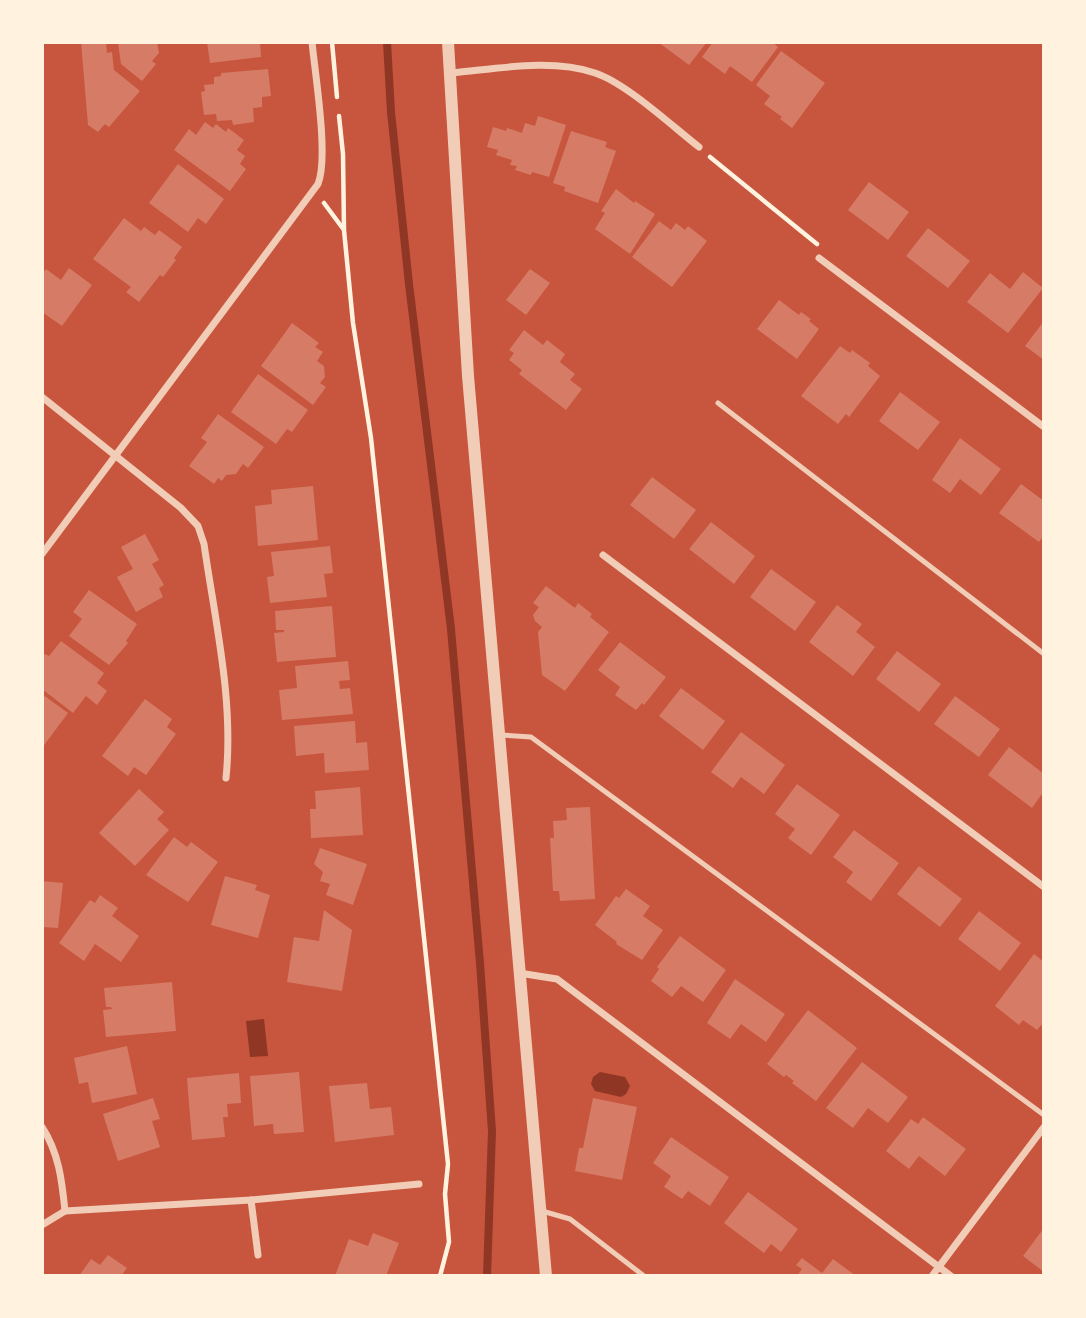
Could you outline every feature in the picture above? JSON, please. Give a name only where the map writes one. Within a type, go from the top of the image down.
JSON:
[{"type":"street","points":[[42,554],[315,190],[323,165],[312,42]]},
{"type":"street","points":[[448,42],[468,376],[546,1276]]},
{"type":"street","points":[[451,73],[555,65],[596,73],[654,111],[699,147]]},
{"type":"street","points":[[819,258],[1044,427]]},
{"type":"street","points":[[42,397],[189,515],[202,535],[228,711],[226,778]]},
{"type":"street","points":[[603,555],[1044,887]]},
{"type":"street","points":[[519,973],[557,979],[951,1276]]},
{"type":"street","points":[[42,1127],[58,1162],[65,1211]]},
{"type":"street","points":[[932,1276],[1044,1127]]},
{"type":"street","points":[[42,1225],[65,1211],[251,1200],[419,1184]]},
{"type":"street","points":[[251,1200],[258,1255]]},
{"type":"lane","points":[[718,403],[1044,654]]},
{"type":"lane","points":[[501,735],[531,737],[1044,1115]]},
{"type":"lane","points":[[539,1210],[570,1219],[644,1276]]},
{"type":"path","points":[[699,147],[734,179],[816,241],[819,258]]},
{"type":"path","points":[[315,190],[344,230],[353,323],[379,504],[448,1164],[445,1194],[449,1242],[440,1276]]},
{"type":"shaded area","points":[[264,1019],[268,1056],[250,1057],[246,1021]]},
{"type":"shaded area","points":[[600,1072],[625,1077],[630,1086],[626,1094],[621,1097],[595,1091],[591,1084],[593,1077]]},
{"type":"building","points":[[81,42],[106,42],[107,53],[112,52],[114,70],[140,91],[109,127],[105,124],[98,132],[88,125]]},
{"type":"building","points":[[118,42],[157,42],[159,53],[152,61],[156,64],[142,81],[121,64]]},
{"type":"building","points":[[207,42],[260,42],[261,57],[210,63]]},
{"type":"building","points":[[658,42],[707,42],[689,65]]},
{"type":"building","points":[[713,42],[772,42],[778,47],[752,82],[730,66],[725,74],[702,57]]},
{"type":"building","points":[[781,51],[825,83],[792,128],[764,104],[770,96],[756,85]]},
{"type":"building","points":[[268,69],[271,96],[262,97],[262,107],[253,108],[254,122],[233,125],[232,120],[217,121],[216,114],[204,115],[201,92],[205,91],[204,85],[214,84],[214,77],[221,76],[221,73]]},
{"type":"building","points":[[538,116],[566,125],[549,177],[515,170],[517,166],[510,165],[512,160],[496,155],[498,150],[487,147],[493,127],[522,133],[525,123],[535,126]]},
{"type":"building","points":[[205,122],[213,128],[216,124],[226,132],[228,128],[244,140],[237,150],[245,156],[240,164],[246,169],[230,191],[174,150],[189,129],[196,135]]},
{"type":"building","points":[[571,131],[607,142],[605,147],[616,151],[598,203],[564,191],[565,187],[553,183]]},
{"type":"building","points":[[178,164],[224,199],[206,224],[198,218],[188,232],[149,203]]},
{"type":"building","points":[[869,182],[909,212],[888,240],[848,210]]},
{"type":"building","points":[[616,189],[655,214],[630,254],[595,229],[605,213],[601,211]]},
{"type":"building","points":[[124,218],[141,231],[144,227],[155,235],[159,230],[182,247],[163,277],[160,275],[139,302],[126,292],[131,287],[93,259]]},
{"type":"building","points":[[659,221],[671,230],[676,223],[685,230],[688,226],[707,241],[672,287],[632,257]]},
{"type":"building","points":[[928,228],[970,261],[948,288],[906,256]]},
{"type":"building","points":[[69,268],[92,285],[62,326],[42,312],[42,274],[46,269],[61,280]]},
{"type":"building","points":[[530,269],[550,283],[526,315],[506,300]]},
{"type":"building","points":[[1023,272],[1043,288],[1008,333],[967,302],[990,273],[1010,289]]},
{"type":"building","points":[[779,300],[799,315],[801,312],[811,319],[809,321],[819,329],[797,359],[757,329]]},
{"type":"building","points":[[1044,321],[1044,360],[1025,346]]},
{"type":"building","points":[[292,323],[319,343],[315,347],[323,352],[317,361],[324,366],[325,377],[320,383],[326,387],[313,405],[261,366]]},
{"type":"building","points":[[524,330],[543,345],[547,340],[565,354],[560,362],[575,374],[570,380],[582,389],[566,410],[519,374],[522,370],[509,360],[514,353],[509,350]]},
{"type":"building","points":[[840,346],[850,353],[852,350],[870,363],[868,366],[880,376],[849,417],[846,414],[838,424],[801,396]]},
{"type":"building","points":[[258,374],[308,410],[292,432],[287,429],[276,444],[231,412]]},
{"type":"building","points":[[900,392],[940,422],[918,450],[879,421]]},
{"type":"building","points":[[218,414],[264,447],[248,468],[243,464],[236,474],[226,475],[222,481],[218,478],[214,484],[189,466],[207,442],[201,438]]},
{"type":"building","points":[[960,438],[1001,469],[981,495],[960,479],[950,493],[932,480]]},
{"type":"building","points":[[652,477],[696,510],[674,539],[630,505]]},
{"type":"building","points":[[1021,484],[1044,501],[1044,535],[1039,542],[999,513]]},
{"type":"building","points":[[313,486],[318,540],[258,546],[255,506],[272,504],[271,490]]},
{"type":"building","points":[[711,522],[755,556],[734,584],[689,549]]},
{"type":"building","points":[[145,534],[159,560],[152,564],[164,585],[159,588],[163,597],[136,612],[117,577],[133,569],[121,547]]},
{"type":"building","points":[[330,546],[333,573],[324,574],[327,597],[270,603],[267,577],[274,576],[271,552]]},
{"type":"building","points":[[771,569],[816,602],[795,631],[750,597]]},
{"type":"building","points":[[546,586],[575,608],[578,603],[609,632],[565,691],[542,675],[538,632],[542,627],[535,621],[533,615],[539,607],[533,603]]},
{"type":"building","points":[[89,590],[137,624],[126,641],[128,643],[109,665],[69,636],[82,619],[73,612]]},
{"type":"building","points":[[837,605],[862,624],[856,632],[875,647],[853,676],[809,642]]},
{"type":"building","points":[[332,606],[336,657],[277,662],[274,633],[284,630],[276,630],[275,611]]},
{"type":"building","points":[[61,641],[104,673],[97,683],[107,691],[97,705],[86,696],[73,713],[42,689],[42,658],[45,654],[49,656]]},
{"type":"building","points":[[620,642],[666,677],[644,705],[642,703],[636,710],[615,695],[620,687],[598,670]]},
{"type":"building","points":[[897,651],[941,684],[919,712],[876,679]]},
{"type":"building","points":[[348,661],[350,680],[339,681],[340,689],[350,688],[353,714],[282,720],[279,690],[297,688],[295,666]]},
{"type":"building","points":[[681,688],[725,721],[703,750],[659,716]]},
{"type":"building","points":[[42,694],[68,713],[42,748]]},
{"type":"building","points":[[955,696],[1000,729],[979,757],[934,724]]},
{"type":"building","points":[[145,699],[172,719],[167,727],[176,734],[146,775],[134,767],[128,776],[102,756]]},
{"type":"building","points":[[355,721],[356,743],[367,742],[369,770],[325,773],[324,753],[296,756],[294,726]]},
{"type":"building","points":[[741,732],[785,765],[764,794],[741,777],[733,788],[711,772]]},
{"type":"building","points":[[1009,747],[1044,774],[1044,791],[1032,808],[988,775]]},
{"type":"building","points":[[797,784],[840,815],[811,855],[788,838],[795,829],[775,814]]},
{"type":"building","points":[[360,787],[363,835],[311,838],[310,809],[316,809],[315,791]]},
{"type":"building","points":[[139,789],[164,812],[157,819],[169,830],[135,866],[99,833]]},
{"type":"building","points":[[590,807],[595,899],[560,901],[559,891],[553,891],[550,838],[554,838],[553,821],[567,820],[566,808]]},
{"type":"building","points":[[854,830],[899,863],[871,901],[846,882],[853,872],[833,857]]},
{"type":"building","points":[[174,837],[187,847],[191,842],[218,862],[188,902],[146,875]]},
{"type":"building","points":[[320,848],[367,864],[353,905],[326,895],[330,884],[320,881],[323,872],[314,864]]},
{"type":"building","points":[[919,866],[962,899],[940,927],[897,894]]},
{"type":"building","points":[[225,876],[257,885],[255,890],[270,895],[258,938],[211,925]]},
{"type":"building","points":[[42,881],[63,883],[58,928],[42,927]]},
{"type":"building","points":[[626,889],[650,906],[643,916],[663,930],[642,960],[616,944],[617,942],[595,925],[616,896],[619,898]]},
{"type":"building","points":[[100,895],[118,908],[112,916],[139,936],[121,962],[95,944],[84,961],[59,943],[90,900],[95,903]]},
{"type":"building","points":[[324,910],[352,930],[342,991],[287,982],[294,937],[319,941]]},
{"type":"building","points":[[979,911],[1021,943],[1000,971],[958,939]]},
{"type":"building","points":[[680,936],[726,970],[703,1002],[681,986],[672,997],[651,981],[659,969],[657,967]]},
{"type":"building","points":[[1034,954],[1044,962],[1044,1022],[1037,1030],[1023,1020],[1019,1025],[995,1006]]},
{"type":"building","points":[[735,979],[785,1014],[766,1042],[741,1024],[730,1039],[707,1023]]},
{"type":"building","points":[[172,982],[176,1031],[106,1037],[103,1010],[112,1009],[106,1007],[104,988]]},
{"type":"building","points":[[808,1010],[857,1048],[816,1101],[792,1083],[794,1081],[767,1064]]},
{"type":"building","points":[[127,1046],[137,1094],[92,1103],[88,1082],[79,1084],[74,1058]]},
{"type":"building","points":[[862,1062],[908,1097],[888,1123],[868,1108],[853,1128],[826,1108]]},
{"type":"building","points":[[299,1072],[304,1132],[274,1134],[273,1124],[254,1126],[250,1076]]},
{"type":"building","points":[[239,1073],[241,1103],[227,1104],[228,1117],[223,1117],[225,1137],[192,1140],[187,1078]]},
{"type":"building","points":[[367,1083],[370,1109],[391,1107],[394,1135],[335,1142],[329,1086]]},
{"type":"building","points":[[153,1098],[160,1119],[152,1121],[160,1147],[118,1161],[103,1114]]},
{"type":"building","points":[[593,1098],[637,1107],[622,1180],[575,1171],[579,1148],[583,1148]]},
{"type":"building","points":[[923,1117],[966,1149],[945,1176],[919,1156],[909,1169],[886,1151],[911,1119],[918,1124]]},
{"type":"building","points":[[671,1137],[729,1177],[710,1206],[688,1191],[682,1199],[664,1187],[671,1176],[653,1163]]},
{"type":"building","points":[[748,1192],[798,1229],[781,1252],[771,1244],[764,1253],[724,1223]]},
{"type":"building","points":[[1044,1228],[1044,1272],[1023,1256]]},
{"type":"building","points":[[373,1233],[399,1243],[386,1276],[335,1276],[349,1239],[368,1246]]},
{"type":"building","points":[[108,1255],[127,1268],[121,1276],[79,1276],[91,1259],[100,1265]]},
{"type":"building","points":[[802,1258],[822,1273],[833,1259],[856,1276],[797,1276],[802,1269],[796,1265]]},
{"type":"waterway","points":[[387,42],[391,112],[409,284],[451,629],[480,963],[492,1131],[487,1276]]}]
